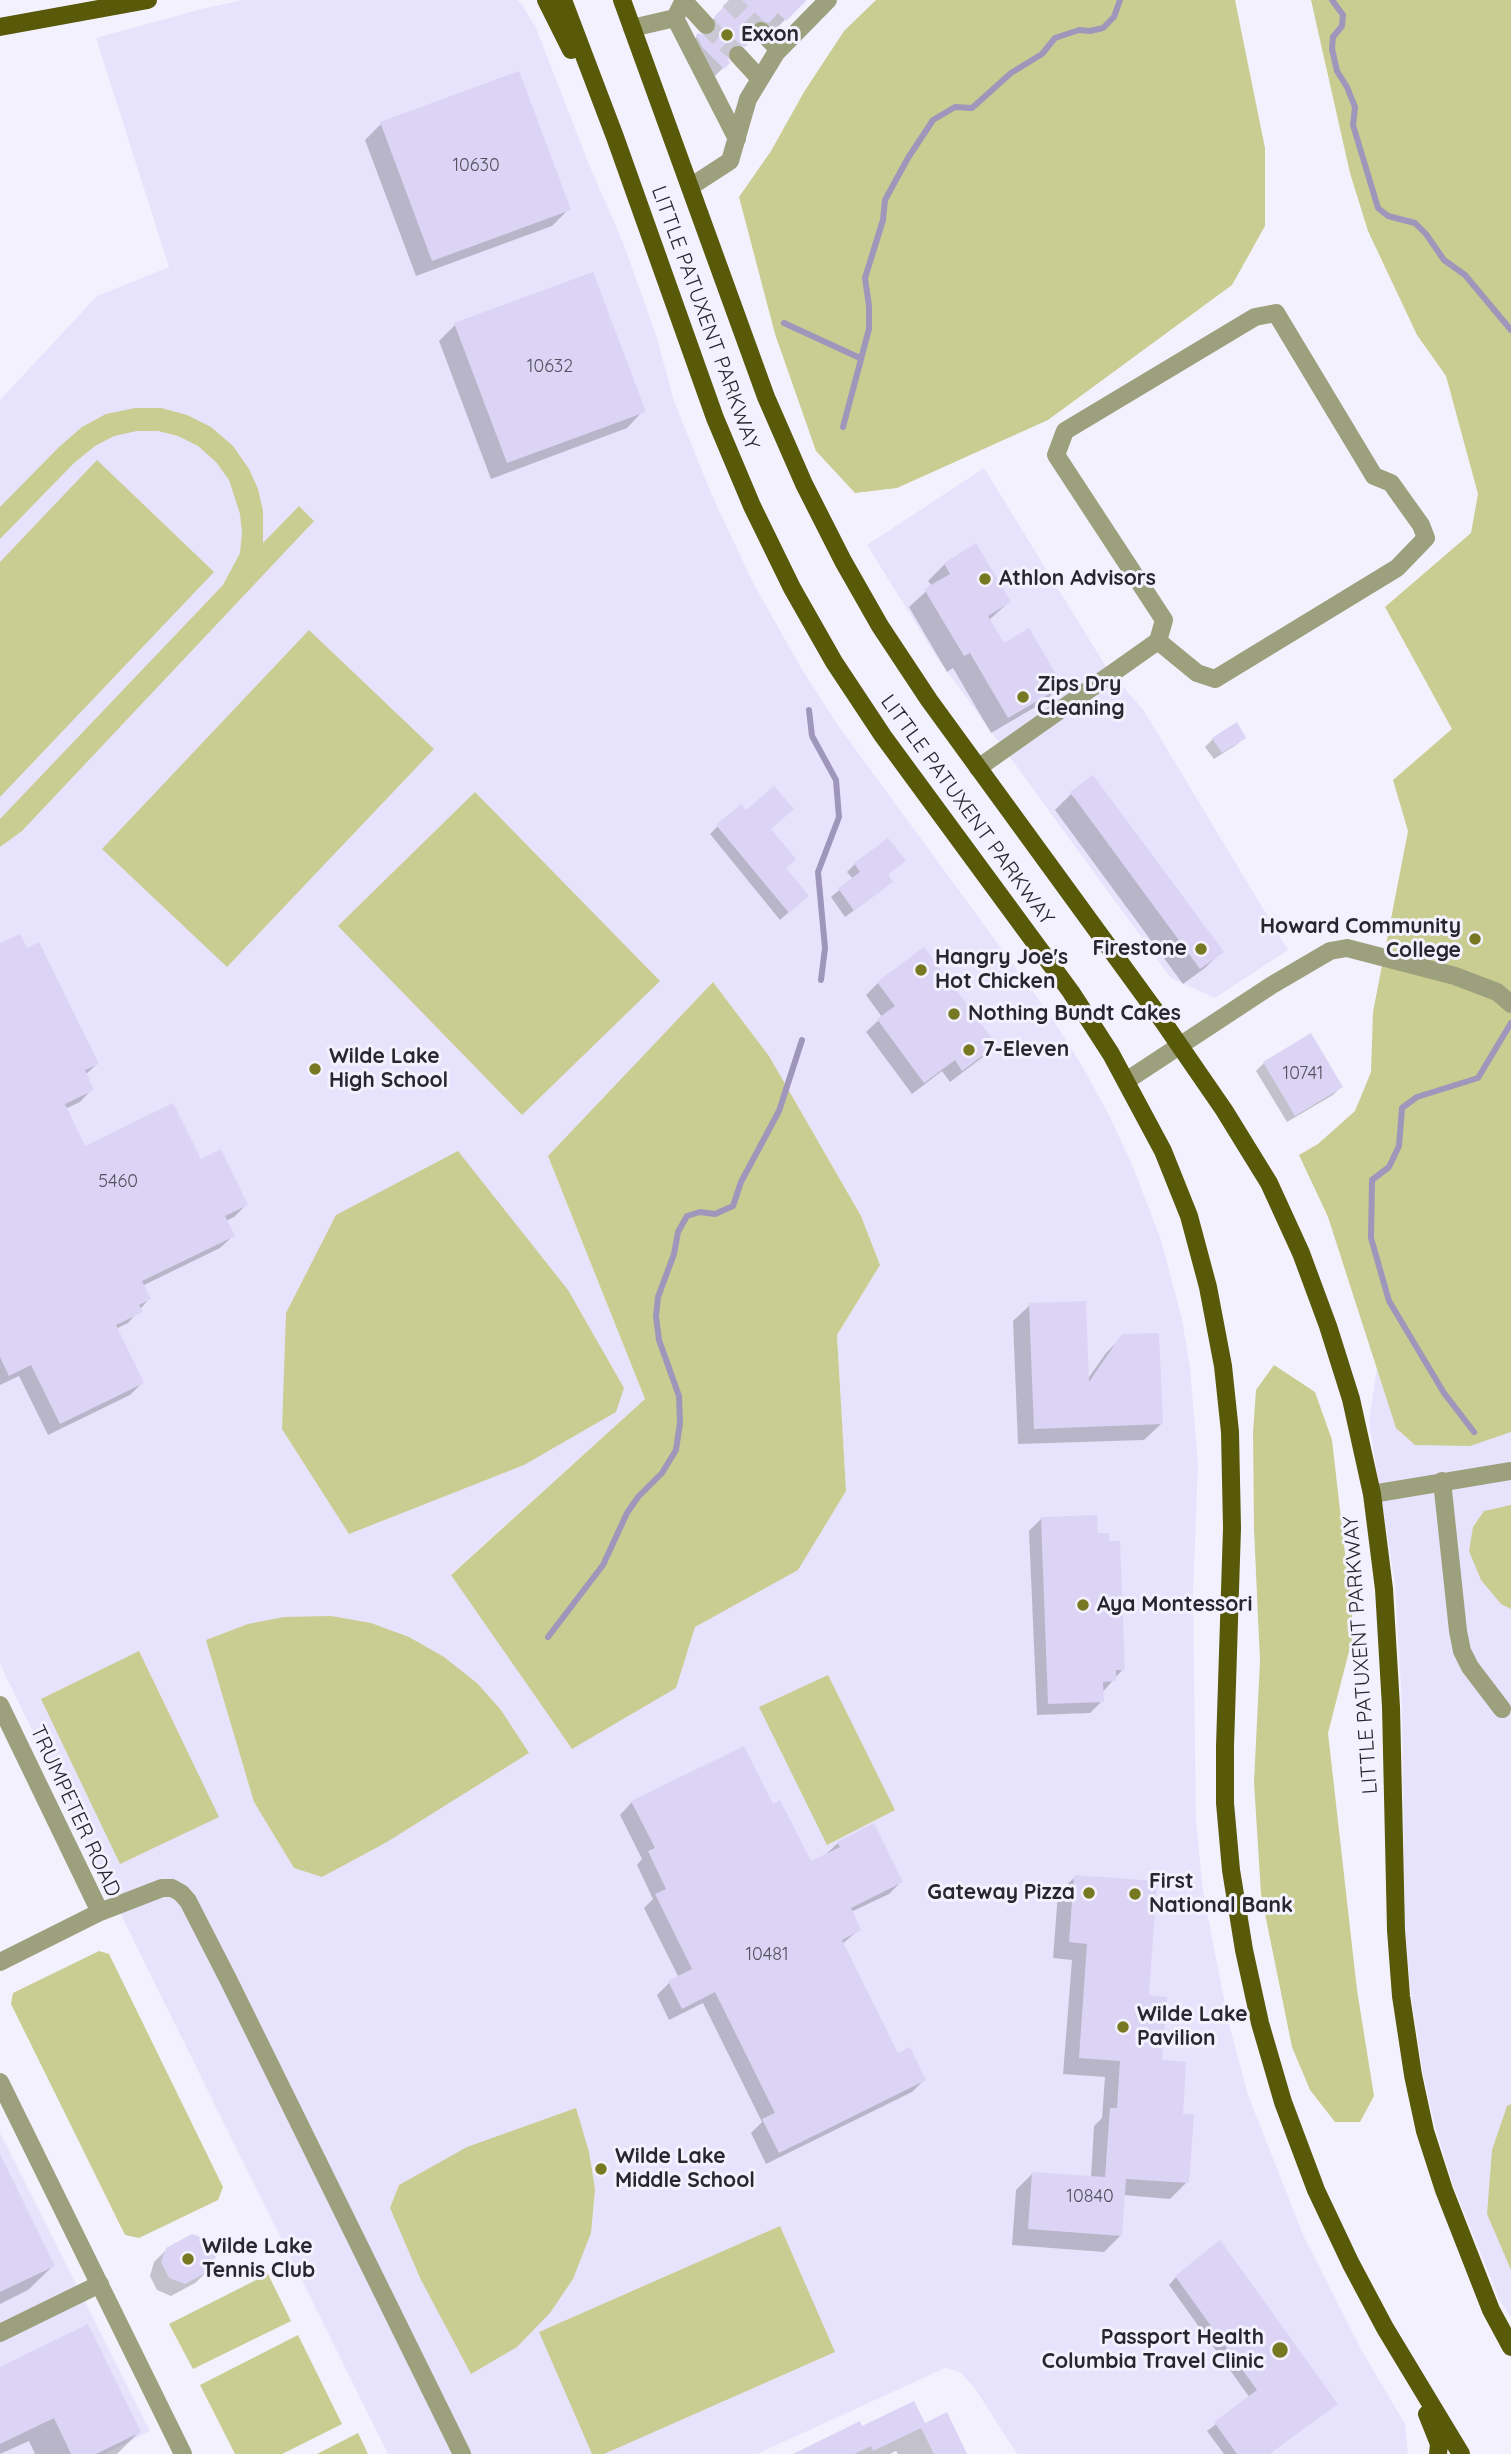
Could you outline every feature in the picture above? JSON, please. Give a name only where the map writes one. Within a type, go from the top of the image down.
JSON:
[{"type":"main road","points":[[0,27],[148,0]]},
{"type":"main road","points":[[546,0],[615,137]]},
{"type":"main road","name":"LITTLE PATUXENT PARKWAY","points":[[563,0],[715,418],[751,506],[792,588],[834,662],[883,736],[1071,992],[1126,1081],[1163,1151],[1189,1216],[1208,1287],[1223,1366],[1230,1432],[1232,1528],[1225,1746],[1226,1802],[1238,1910],[1259,2023],[1283,2102],[1316,2190],[1351,2264],[1413,2378],[1461,2454]]},
{"type":"main road","name":"LITTLE PATUXENT PARKWAY","points":[[622,0],[766,397],[843,561],[880,626],[978,768],[1224,1110],[1269,1183],[1301,1253],[1351,1399],[1373,1494],[1384,1589],[1391,1707],[1396,1930],[1401,1996],[1413,2075],[1425,2131],[1444,2190],[1491,2310],[1511,2347]]},
{"type":"main road","points":[[1491,2310],[1511,2329]]},
{"type":"main road","points":[[1413,2378],[1439,2444],[1438,2454]]},
{"type":"street","points":[[690,187],[730,161],[748,99],[779,50],[827,0]]},
{"type":"street","points":[[676,18],[684,1],[706,25]]},
{"type":"street","points":[[632,28],[676,18]]},
{"type":"street","points":[[676,18],[737,139]]},
{"type":"street","points":[[761,31],[779,50]]},
{"type":"street","points":[[737,55],[761,79]]},
{"type":"street","points":[[978,768],[1158,641],[1164,620],[1056,455],[1065,431],[1255,317],[1276,313],[1374,476],[1391,483],[1426,538],[1397,568],[1215,679],[1197,673],[1158,641]]},
{"type":"street","points":[[1126,1081],[1272,985],[1330,951],[1347,948],[1479,984],[1497,992],[1511,1004]]},
{"type":"street","points":[[1373,1494],[1511,1471]]},
{"type":"street","points":[[1442,1481],[1462,1651],[1470,1667],[1502,1709]]},
{"type":"street","name":"TRUMPETER ROAD","points":[[0,1705],[100,1912],[0,1962]]},
{"type":"street","points":[[100,1912],[162,1888],[172,1888],[188,1901],[462,2454]]},
{"type":"street","points":[[0,2082],[183,2454]]},
{"type":"street","points":[[0,2333],[100,2284]]},
{"type":"shaded area","points":[[242,0],[518,0],[523,6],[536,28],[588,162],[624,245],[657,338],[674,401],[711,493],[752,581],[800,666],[837,724],[1048,1012],[1110,1117],[1161,1240],[1182,1319],[1190,1368],[1198,1463],[1193,1595],[1196,1821],[1203,1891],[1228,2020],[1248,2095],[1304,2237],[1362,2351],[1405,2424],[1408,2454],[1017,2454],[974,2387],[960,2372],[945,2368],[757,2454],[388,2454],[148,1970],[0,1664],[0,400],[97,296],[169,267],[96,38]],"holes":[[[713,982],[769,1056],[861,1216],[880,1265],[837,1335],[846,1491],[797,1570],[695,1626],[675,1688],[451,1574],[645,1399],[548,1156]]]},
{"type":"shaded area","name":"Howard Community College","points":[[1511,455],[1511,2318],[1500,2301],[1453,2185],[1435,2126],[1423,2073],[1411,1994],[1405,1928],[1402,1705],[1395,1584],[1369,1422]]},
{"type":"shaded area","points":[[984,468],[1105,665],[1144,711],[1288,950],[1215,998],[1171,978],[936,656],[867,545]]},
{"type":"shaded area","points":[[0,2133],[150,2431],[105,2454],[0,2454]]},
{"type":"green space","points":[[876,0],[1235,0],[1265,148],[1265,226],[1232,285],[1048,420],[897,488],[855,493],[816,451],[775,334],[739,197],[771,151],[804,92],[844,31]]},
{"type":"green space","points":[[1311,0],[1511,0],[1511,1432],[1470,1446],[1415,1445],[1396,1428],[1328,1217],[1299,1155],[1318,1144],[1355,1111],[1371,1072],[1373,1012],[1408,831],[1393,780],[1452,729],[1385,607],[1471,533],[1478,494],[1446,376],[1417,335],[1368,231],[1350,173]]},
{"type":"green space","points":[[135,408],[161,408],[187,415],[211,427],[233,446],[249,469],[258,489],[263,511],[263,543],[299,506],[314,521],[22,831],[0,847],[0,819],[223,585],[240,553],[240,514],[229,480],[216,462],[198,446],[178,436],[158,431],[137,431],[114,436],[95,446],[74,463],[0,539],[0,507],[59,447],[82,427],[106,414]]},
{"type":"green space","points":[[97,460],[214,572],[0,797],[0,562]]},
{"type":"green space","points":[[309,630],[434,749],[227,967],[102,849]]},
{"type":"green space","points":[[475,792],[660,981],[522,1115],[338,926]]},
{"type":"green space","points":[[713,982],[769,1056],[861,1216],[880,1265],[837,1335],[846,1491],[798,1570],[695,1627],[676,1688],[572,1749],[451,1575],[645,1399],[548,1156]]},
{"type":"green space","points":[[458,1151],[568,1290],[624,1388],[616,1412],[524,1465],[349,1534],[282,1429],[286,1313],[336,1215]]},
{"type":"green space","points":[[1274,1365],[1315,1392],[1332,1440],[1354,1632],[1328,1733],[1357,1990],[1374,2096],[1360,2122],[1335,2122],[1310,2090],[1292,2047],[1261,1894],[1254,1782],[1260,1661],[1253,1432],[1256,1390]]},
{"type":"green space","points":[[1511,1505],[1511,1609],[1501,1604],[1481,1580],[1469,1551],[1473,1527],[1484,1511]]},
{"type":"green space","points":[[331,1616],[371,1623],[409,1637],[444,1657],[477,1683],[501,1710],[529,1753],[387,1842],[322,1877],[294,1868],[254,1802],[206,1640],[248,1624],[284,1617]]},
{"type":"green space","points":[[139,1651],[219,1817],[120,1864],[41,1699]]},
{"type":"green space","points":[[828,1675],[895,1810],[827,1845],[759,1707]]},
{"type":"green space","points":[[99,1951],[109,1954],[223,2187],[218,2200],[139,2238],[125,2235],[11,2004],[13,1993]]},
{"type":"green space","points":[[1511,2104],[1511,2270],[1487,2214],[1492,2150],[1507,2106]]},
{"type":"green space","points":[[576,2108],[589,2152],[595,2189],[591,2233],[573,2279],[550,2313],[517,2347],[471,2374],[421,2280],[390,2208],[399,2185],[467,2147]]},
{"type":"green space","points":[[780,2226],[835,2352],[604,2454],[592,2454],[539,2332]]},
{"type":"green space","points":[[268,2274],[291,2321],[193,2369],[169,2324]]},
{"type":"green space","points":[[298,2335],[342,2424],[282,2454],[235,2454],[200,2385]]},
{"type":"green space","points":[[358,2433],[368,2454],[317,2454]]},
{"type":"building","name":"Exxon","points":[[730,0],[807,0],[786,21],[778,13],[769,23],[759,20],[754,22],[750,28],[753,39],[745,47],[736,44],[730,47],[727,57],[730,63],[724,69],[703,48],[696,35],[698,33],[708,36],[714,33],[717,23],[714,17]]},
{"type":"building","points":[[519,71],[571,210],[432,261],[380,122]]},
{"type":"building","points":[[593,272],[646,412],[507,463],[454,323]]},
{"type":"building","points":[[976,543],[1011,602],[988,616],[1004,643],[1029,628],[1063,686],[1008,718],[970,653],[964,656],[924,589],[950,574],[944,563]]},
{"type":"building","points":[[1237,722],[1246,738],[1222,753],[1212,738]]},
{"type":"building","points":[[1093,775],[1224,952],[1200,969],[1070,792]]},
{"type":"building","points":[[774,786],[794,809],[771,829],[796,859],[786,868],[809,896],[789,913],[716,825],[741,804],[746,810]]},
{"type":"building","points":[[888,838],[906,861],[888,874],[893,882],[854,911],[838,888],[860,872],[854,863]]},
{"type":"building","points":[[20,934],[27,948],[39,942],[99,1064],[85,1070],[94,1090],[65,1104],[85,1146],[173,1103],[201,1159],[221,1149],[248,1205],[225,1216],[235,1236],[142,1281],[151,1299],[139,1305],[143,1312],[116,1325],[144,1383],[60,1424],[31,1365],[9,1376],[0,1357],[0,943]]},
{"type":"building","points":[[924,947],[997,1045],[962,1071],[955,1060],[924,1083],[877,1019],[895,1006],[877,982]]},
{"type":"building","points":[[1311,1033],[1343,1087],[1295,1116],[1263,1062]]},
{"type":"building","points":[[1086,1301],[1089,1382],[1122,1334],[1159,1333],[1163,1424],[1034,1429],[1029,1303]]},
{"type":"building","name":"Aya Montessori","points":[[1097,1515],[1098,1533],[1109,1533],[1109,1541],[1120,1541],[1125,1670],[1116,1670],[1116,1681],[1103,1682],[1104,1702],[1048,1704],[1041,1517]]},
{"type":"building","points":[[744,1746],[773,1804],[780,1800],[811,1861],[840,1847],[837,1842],[874,1823],[903,1882],[851,1908],[861,1930],[842,1940],[898,2053],[910,2047],[926,2080],[779,2153],[762,2119],[775,2113],[715,1992],[682,2009],[668,1981],[692,1969],[655,1894],[666,1889],[648,1851],[655,1848],[631,1801]]},
{"type":"building","name":"Wilde Lake Pavilion","points":[[1074,1875],[1157,1881],[1149,1995],[1167,1997],[1162,2060],[1186,2062],[1183,2114],[1194,2114],[1189,2183],[1126,2179],[1122,2236],[1028,2229],[1032,2172],[1105,2177],[1110,2108],[1117,2108],[1120,2061],[1079,2058],[1087,1944],[1069,1942]]},
{"type":"building","points":[[0,2154],[55,2266],[0,2292]]},
{"type":"building","name":"Wilde Lake Tennis Club","points":[[192,2234],[209,2240],[216,2256],[210,2271],[185,2284],[169,2278],[161,2262],[166,2248]]},
{"type":"building","points":[[1220,2240],[1338,2404],[1269,2454],[1237,2454],[1214,2422],[1257,2390],[1175,2276]]},
{"type":"building","points":[[88,2324],[141,2432],[96,2454],[71,2454],[54,2418],[0,2444],[0,2367]]},
{"type":"building","points":[[914,2401],[925,2423],[947,2412],[967,2454],[934,2454],[921,2428],[873,2451],[871,2446],[854,2454],[793,2454],[860,2421],[862,2426]]},
{"type":"waterway","points":[[843,427],[869,329],[865,278],[883,220],[885,200],[908,158],[933,120],[955,107],[972,108],[1011,73],[1042,54],[1055,38],[1079,30],[1103,28],[1114,17],[1120,0]]},
{"type":"waterway","points":[[1332,0],[1343,15],[1342,26],[1333,37],[1332,49],[1337,71],[1355,107],[1353,125],[1378,208],[1388,216],[1415,223],[1444,260],[1465,275],[1511,330]]},
{"type":"waterway","points":[[784,323],[860,358]]},
{"type":"waterway","points":[[809,710],[812,736],[836,780],[839,817],[818,872],[825,948],[821,980]]},
{"type":"waterway","points":[[1474,1432],[1444,1393],[1389,1301],[1371,1238],[1372,1180],[1389,1167],[1399,1146],[1402,1108],[1417,1097],[1478,1078],[1511,1023]]},
{"type":"waterway","points":[[548,1637],[603,1565],[627,1513],[638,1497],[662,1473],[676,1450],[680,1423],[679,1396],[659,1340],[656,1316],[658,1297],[674,1254],[678,1232],[687,1216],[700,1212],[715,1214],[733,1206],[741,1182],[779,1111],[802,1040]]},
{"type":"tunnel","points":[[729,0],[761,31]]},
{"type":"tunnel","points":[[706,25],[738,55]]},
{"type":"place","name":"Exxon","points":[[727,35]]},
{"type":"place","name":"Athlon Advisors","points":[[985,579]]},
{"type":"place","name":"Zips Dry Cleaning","points":[[1023,697]]},
{"type":"place","name":"Howard Community College","points":[[1475,939]]},
{"type":"place","name":"Firestone","points":[[1201,949]]},
{"type":"place","name":"Hangry Joe's Hot Chicken","points":[[921,970]]},
{"type":"place","name":"Nothing Bundt Cakes","points":[[954,1014]]},
{"type":"place","name":"7-Eleven","points":[[969,1050]]},
{"type":"place","name":"Wilde Lake High School","points":[[315,1069]]},
{"type":"place","name":"Aya Montessori","points":[[1083,1605]]},
{"type":"place","name":"Gateway Pizza","points":[[1089,1893]]},
{"type":"place","name":"First National Bank","points":[[1135,1894]]},
{"type":"place","name":"Wilde Lake Pavilion","points":[[1123,2027]]},
{"type":"place","name":"Wilde Lake Middle School","points":[[601,2169]]},
{"type":"place","name":"Wilde Lake Tennis Club","points":[[188,2259]]},
{"type":"place","name":"Passport Health Columbia Travel Clinic","points":[[1280,2350]]}]
